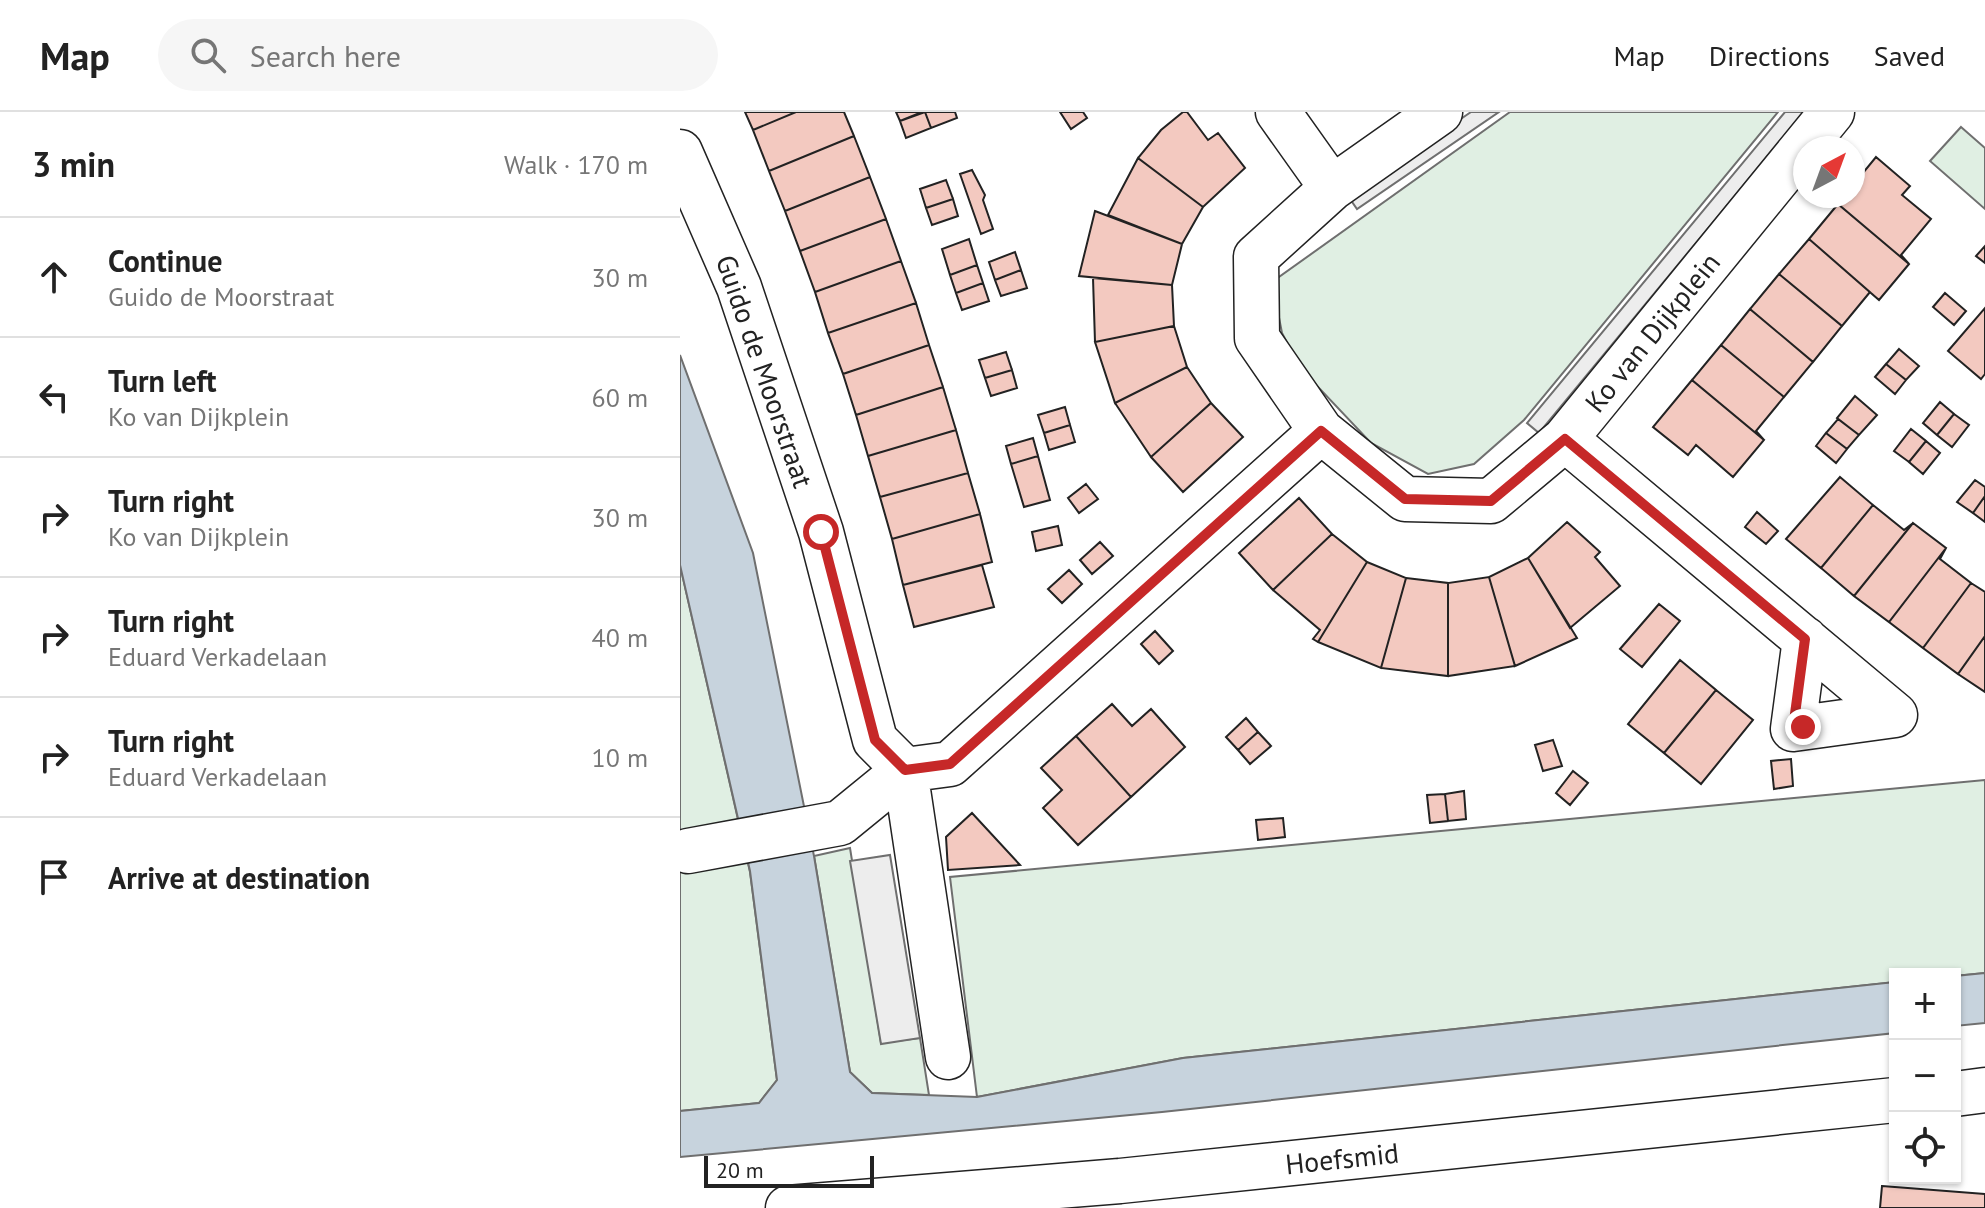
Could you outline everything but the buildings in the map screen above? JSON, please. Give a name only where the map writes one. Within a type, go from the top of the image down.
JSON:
[{"type":"street","points":[[1278,112],[1332,188]]},
{"type":"street","name":"Ko van Dijkplein","points":[[1440,112],[1332,188],[1256,257],[1257,338],[1321,431],[1405,499],[1491,501],[1565,439],[1832,112]]},
{"type":"street","name":"Guido de Moorstraat","points":[[680,152],[739,287],[821,532],[875,740],[905,770]]},
{"type":"street","points":[[708,849],[840,823],[905,770],[950,764],[1321,431]]},
{"type":"street","points":[[1565,439],[1805,639]]},
{"type":"street","points":[[905,770],[948,1057]]},
{"type":"street","points":[[1961,1093],[1985,1090]]},
{"type":"street","name":"Hoefsmid","points":[[788,1208],[1119,1194],[1889,1101]]},
{"type":"green space","points":[[1510,112],[1778,112],[1524,420],[1474,464],[1428,474],[1371,443],[1301,369],[1282,333],[1272,282]]},
{"type":"green space","points":[[1961,127],[1985,148],[1985,209],[1930,161]]},
{"type":"green space","points":[[680,565],[750,872],[777,1080],[759,1103],[680,1111]]},
{"type":"green space","points":[[1985,780],[1985,973],[1961,975],[1961,968],[1889,968],[1889,983],[1183,1058],[977,1097],[950,877]]},
{"type":"green space","points":[[850,848],[881,1043],[920,1038],[929,1095],[872,1093],[850,1072],[814,856]]},
{"type":"shaded area","points":[[1471,112],[1499,112],[1357,209],[1348,196]]},
{"type":"shaded area","points":[[1785,112],[1804,112],[1539,433],[1527,423]]},
{"type":"shaded area","points":[[680,355],[753,553],[814,856],[850,1072],[872,1093],[977,1097],[1183,1058],[1889,983],[1889,1034],[1162,1112],[680,1157],[680,1111],[759,1103],[777,1080],[750,871],[680,565]]},
{"type":"shaded area","points":[[890,855],[920,1038],[881,1044],[850,861]]},
{"type":"shaded area","points":[[1985,973],[1985,1023],[1961,1025],[1961,975]]},
{"type":"route","points":[[821,532],[875,740],[905,770],[950,764],[1321,431],[1405,499],[1491,501],[1565,439],[1805,639],[1793,729],[1803,727]]}]
